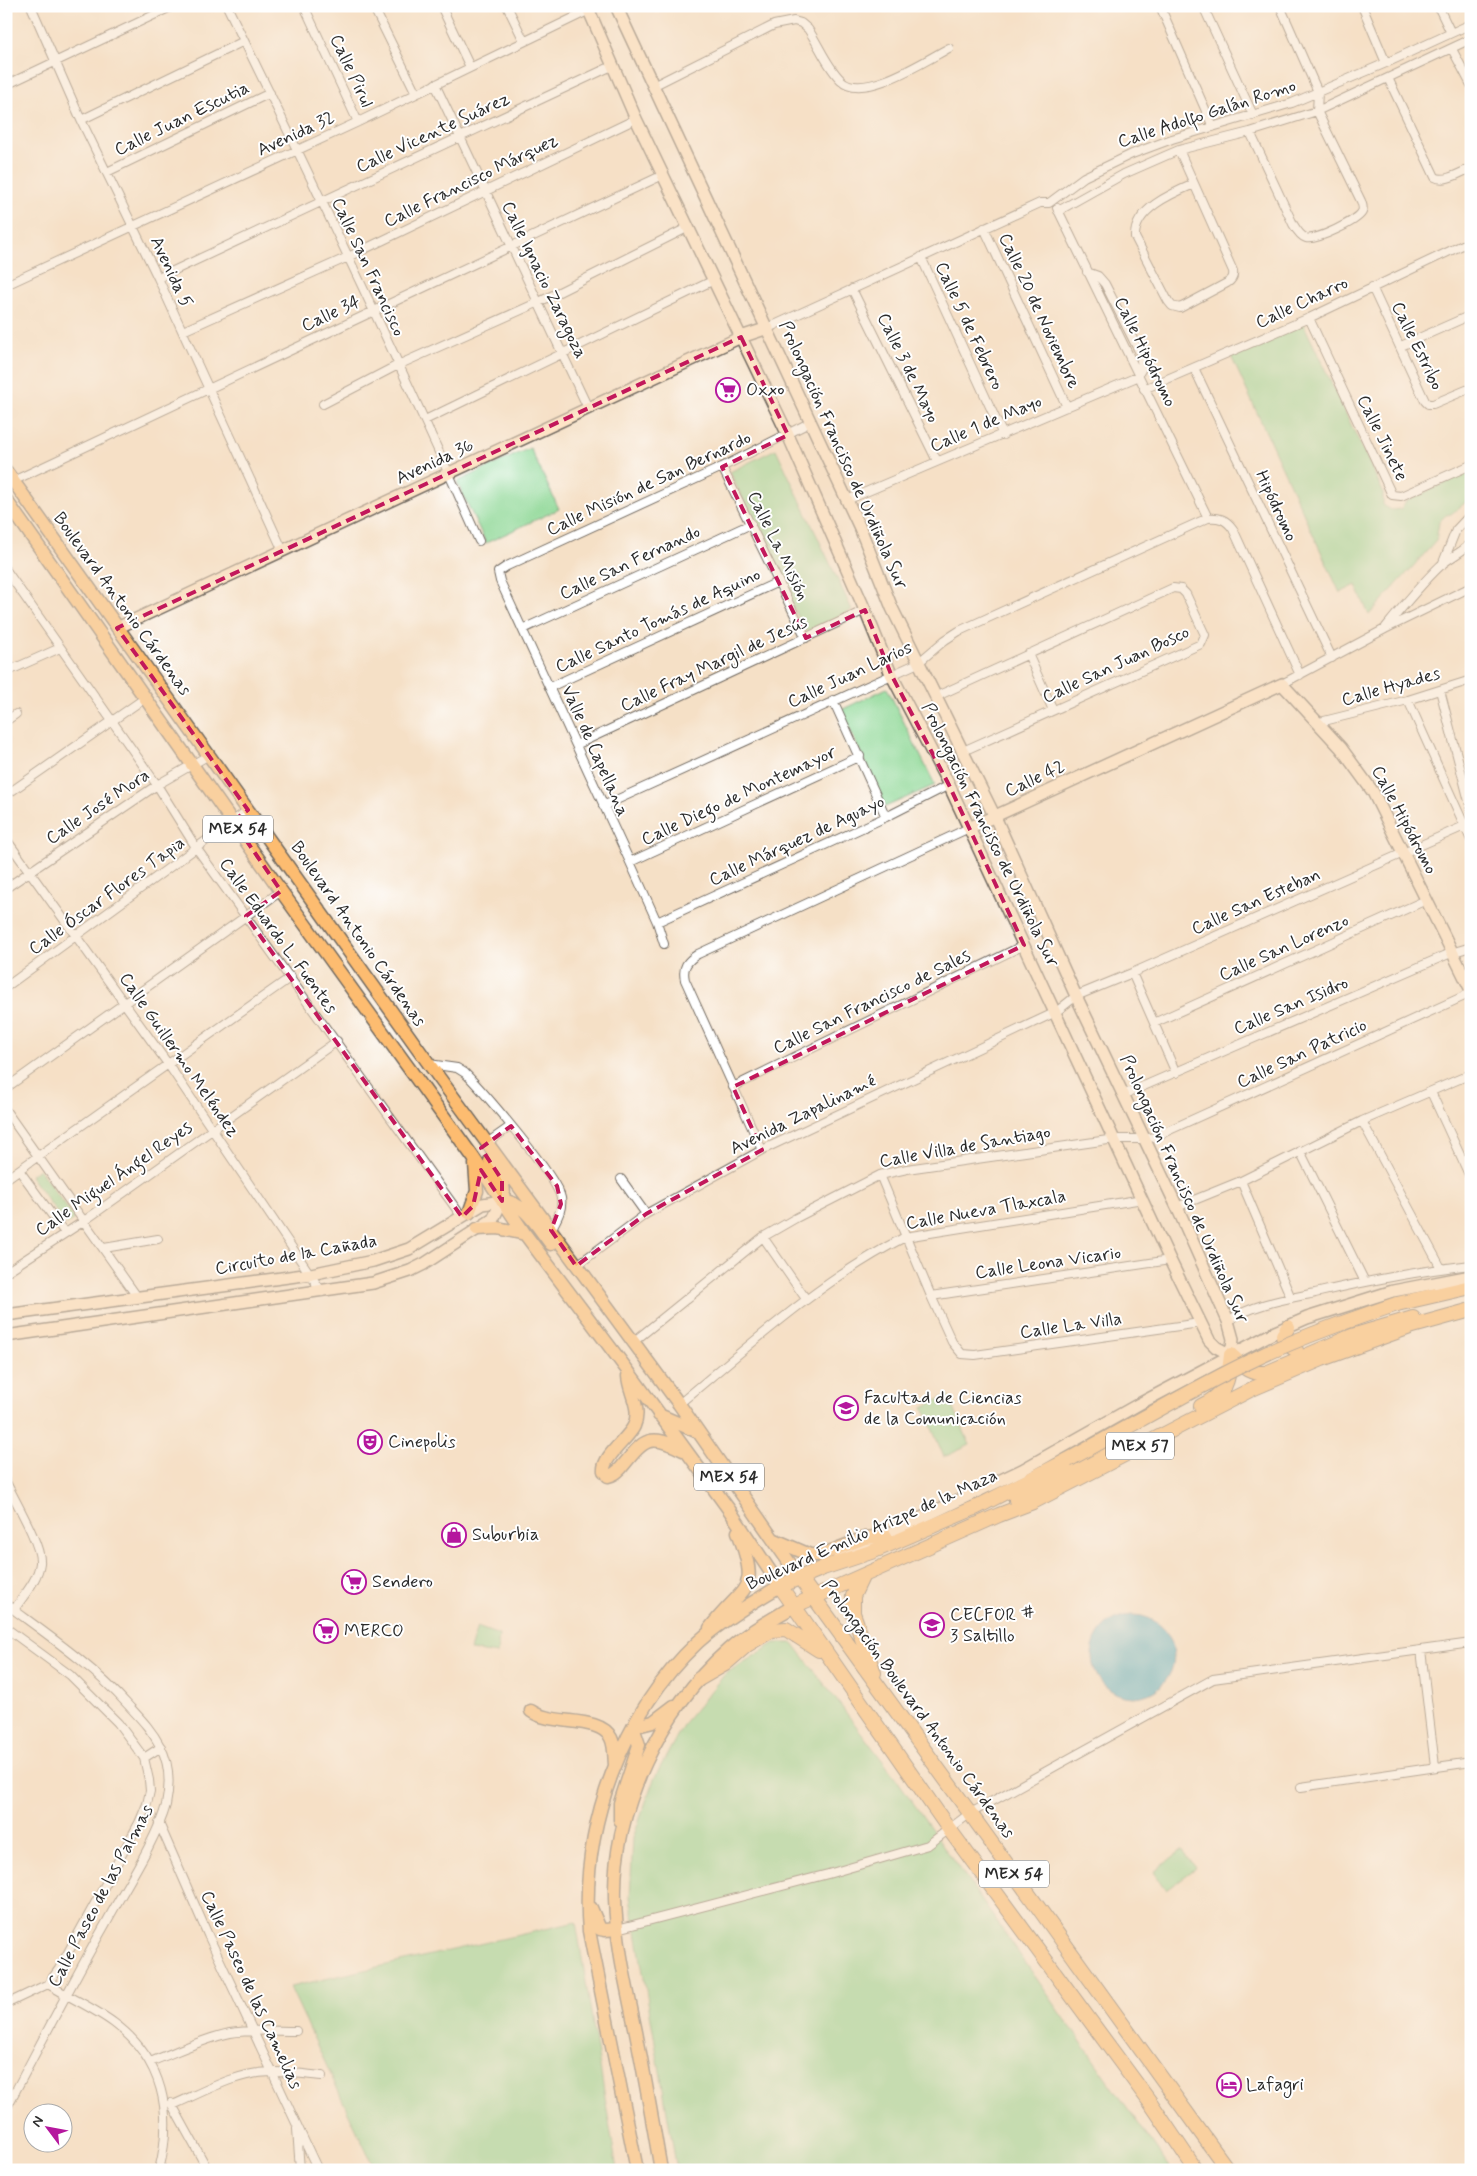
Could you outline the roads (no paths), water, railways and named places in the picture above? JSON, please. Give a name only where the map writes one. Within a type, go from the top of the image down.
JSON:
[{"type":"highway","name":"Boulevard Emilio Arizpe de la Maza","points":[[780,1586],[823,1568],[874,1551],[969,1511],[1258,1358],[1335,1326],[1397,1304],[1471,1287]]},
{"type":"highway","points":[[1231,1355],[1247,1371],[1254,1374],[1266,1373],[1352,1336],[1436,1312],[1471,1309]]},
{"type":"highway","name":"MEX 57","points":[[794,1606],[999,1515],[1042,1498],[1252,1389],[1331,1356],[1413,1326],[1471,1309]]},
{"type":"highway","points":[[1288,1326],[1283,1335],[1284,1342],[1290,1348],[1307,1354]]},
{"type":"highway","points":[[999,1515],[1006,1506],[1018,1499],[1209,1402],[1226,1386],[1231,1355]]},
{"type":"highway","points":[[862,1577],[853,1596],[853,1614],[878,1685]]},
{"type":"highway","name":"Prolongación Boulevard Antonio Cárdenas","points":[[800,1578],[1228,2170]]},
{"type":"highway","name":"MEX 54","points":[[780,1586],[826,1655],[949,1829],[1150,2102],[1196,2170]]},
{"type":"highway","points":[[699,1679],[772,1630],[786,1629],[826,1655]]},
{"type":"highway","points":[[1181,2149],[1205,2170]]},
{"type":"main road","name":"Boulevard Antonio Cárdenas","points":[[10,476],[429,1064],[547,1225]]},
{"type":"main road","name":"Boulevard Antonio Cárdenas","points":[[6,500],[281,891],[473,1157],[502,1201]]},
{"type":"main road","points":[[484,1139],[479,1142],[481,1148],[502,1180],[504,1192],[502,1201],[509,1201],[517,1206],[557,1251],[573,1262]]},
{"type":"main road","points":[[466,1215],[476,1197],[478,1186],[473,1157]]},
{"type":"main road","name":"MEX 54","points":[[502,1201],[730,1511],[780,1586]]},
{"type":"main road","name":"Prolongación Boulevard Antonio Cárdenas","points":[[547,1225],[632,1343],[679,1404],[800,1578]]},
{"type":"main road","points":[[477,1229],[498,1228],[525,1234]]},
{"type":"main road","points":[[628,1371],[628,1379],[636,1405],[636,1418],[629,1434],[605,1462],[606,1473],[614,1475],[638,1447],[650,1440],[661,1440],[684,1450]]},
{"type":"main road","points":[[657,1376],[660,1396],[659,1415],[698,1432]]},
{"type":"main road","points":[[699,1641],[723,1611],[744,1591],[750,1581],[747,1555],[730,1511]]},
{"type":"main road","points":[[772,1539],[810,1555],[821,1555],[856,1541],[886,1536]]},
{"type":"main road","name":"Boulevard Emilio Arizpe de la Maza","points":[[636,2170],[589,1931],[587,1907],[593,1842],[600,1810],[615,1766],[633,1727],[657,1689],[699,1641],[748,1604],[780,1586]]},
{"type":"main road","points":[[620,1830],[638,1779],[650,1753],[699,1679],[727,1650],[751,1631],[794,1606]]},
{"type":"main road","points":[[661,2170],[619,1951],[615,1888],[620,1830],[620,1803],[639,1745],[633,1727],[646,1725],[660,1718],[690,1691]]},
{"type":"main road","points":[[531,1712],[546,1718],[589,1724],[602,1728],[612,1739],[615,1766]]},
{"type":"main road","points":[[587,1907],[591,1908],[600,1929],[617,1929]]},
{"type":"street","name":"Avenida 5","points":[[30,6],[81,120],[183,331],[283,551]]},
{"type":"street","points":[[6,85],[173,6]]},
{"type":"street","name":"Calle San Francisco","points":[[227,6],[298,150],[372,312],[425,420],[479,541]]},
{"type":"street","name":"Calle Pirul","points":[[304,6],[358,122]]},
{"type":"street","points":[[373,6],[416,93]]},
{"type":"street","points":[[441,6],[470,67]]},
{"type":"street","points":[[507,6],[524,41]]},
{"type":"street","name":"Prolongación Francisco de Urdiñola Sur","points":[[591,8],[612,66],[788,435],[891,674],[950,785],[1200,1323],[1212,1344],[1231,1355],[1232,1339],[1228,1320],[1177,1207],[1076,996],[995,818],[892,608],[860,528],[812,422],[616,6]]},
{"type":"street","points":[[1160,6],[1213,127]]},
{"type":"street","points":[[1203,6],[1253,115]]},
{"type":"street","points":[[1250,132],[1293,224],[1302,236],[1314,238],[1352,222],[1362,212],[1363,206],[1317,111],[1318,92],[1280,6]]},
{"type":"street","points":[[1362,6],[1386,63]]},
{"type":"street","points":[[1438,6],[1451,34]]},
{"type":"street","name":"Avenida 32","points":[[6,285],[358,122],[591,8]]},
{"type":"street","points":[[653,86],[754,34],[787,21],[801,23],[808,29],[841,81],[857,88],[885,80],[949,48]]},
{"type":"street","name":"Calle Adolfo Galán Romo","points":[[768,328],[1040,203],[1049,203],[1084,177],[1107,164],[1152,146],[1292,103],[1471,24]]},
{"type":"street","name":"Calle Adolfo Galán Romo","points":[[1058,211],[1124,174],[1179,150],[1250,132],[1317,111],[1471,39]]},
{"type":"street","points":[[81,120],[244,40]]},
{"type":"street","points":[[1452,48],[1471,85]]},
{"type":"street","name":"Calle Vicente Suárez","points":[[158,278],[612,66]]},
{"type":"street","points":[[1388,78],[1435,177],[1445,179],[1471,168]]},
{"type":"street","name":"Calle Ignacio Zaragoza","points":[[436,84],[588,408]]},
{"type":"street","name":"Calle Juan Escutia","points":[[107,172],[270,93]]},
{"type":"street","name":"Calle Francisco Márquez","points":[[183,331],[348,257],[636,119]]},
{"type":"street","points":[[1179,150],[1194,184],[1234,275],[1227,284],[1180,308],[1172,306],[1168,302],[1135,237],[1135,231],[1139,221],[1161,199],[1194,184]]},
{"type":"street","name":"Calle 34","points":[[10,476],[209,389],[663,175]]},
{"type":"street","name":"Calle Hipódromo","points":[[1049,203],[1058,211],[1137,377],[1212,518],[1224,519],[1233,529],[1300,675]]},
{"type":"street","points":[[323,404],[398,365],[539,302],[689,227]]},
{"type":"street","name":"Calle 20 de Noviembre","points":[[984,228],[1068,406]]},
{"type":"street","name":"Calle Charro","points":[[1144,389],[1309,318],[1471,241]]},
{"type":"street","name":"Calle 5 de Febrero","points":[[921,257],[1003,434]]},
{"type":"street","points":[[1088,272],[1098,276],[1105,284],[1138,348],[1142,364],[1137,377]]},
{"type":"street","points":[[425,420],[714,280]]},
{"type":"street","name":"Calle Estribo","points":[[1372,287],[1428,404],[1433,404],[1471,388]]},
{"type":"street","name":"Calle 3 de Mayo","points":[[852,289],[937,461]]},
{"type":"street","points":[[1401,346],[1471,315]]},
{"type":"street","name":"Calle Jinete","points":[[1309,318],[1392,495],[1401,496],[1471,465]]},
{"type":"street","name":"Avenida 36","points":[[117,628],[449,475],[741,337],[768,328]]},
{"type":"street","name":"Hipódromo","points":[[1194,368],[1332,658]]},
{"type":"street","name":"Calle 1 de Mayo","points":[[847,500],[1137,377]]},
{"type":"street","name":"Calle Misión de San Bernardo","points":[[498,572],[722,467],[812,422]]},
{"type":"street","name":"Calle La Misión","points":[[722,467],[806,638]]},
{"type":"street","points":[[1442,565],[1456,530],[1471,514]]},
{"type":"street","name":"Calle Juan Larios","points":[[604,806],[833,700],[918,663],[945,640],[959,631],[1212,518]]},
{"type":"street","name":"Calle San Fernando","points":[[523,629],[751,524]]},
{"type":"street","points":[[1385,628],[1409,599],[1442,565],[1461,553],[1471,543]]},
{"type":"street","name":"Calle Eduardo L. Fuentes","points":[[6,570],[157,785],[197,850],[466,1215]]},
{"type":"street","name":"Valle de Capellana","points":[[498,572],[500,581],[657,922],[664,944]]},
{"type":"street","name":"Calle Santo Tomás de Aquino","points":[[550,687],[778,582]]},
{"type":"street","name":"Calle 42","points":[[733,1087],[685,980],[684,968],[698,954],[1282,684],[1385,628],[1471,587]]},
{"type":"street","name":"Calle San Juan Bosco","points":[[935,697],[1177,588],[1186,594],[1205,635],[1203,641],[1197,646],[961,752]]},
{"type":"street","name":"Calle Fray Margil de Jesús","points":[[576,745],[865,610]]},
{"type":"street","points":[[6,672],[60,648]]},
{"type":"street","points":[[1028,654],[1053,710]]},
{"type":"street","name":"Calle Hyades","points":[[1320,722],[1408,700],[1471,680]]},
{"type":"street","name":"Calle Hipódromo","points":[[1282,684],[1320,722],[1358,769],[1373,792],[1471,991]]},
{"type":"street","points":[[1440,690],[1471,808]]},
{"type":"street","points":[[6,795],[146,698]]},
{"type":"street","points":[[833,700],[886,817]]},
{"type":"street","points":[[1408,700],[1467,824],[1471,840]]},
{"type":"street","points":[[6,721],[16,714]]},
{"type":"street","name":"Calle José Mora","points":[[6,888],[157,785],[209,755]]},
{"type":"street","name":"Calle Diego de Montemayor","points":[[630,862],[860,756]]},
{"type":"street","name":"Calle Márquez de Aguayo","points":[[657,922],[886,817],[950,785]]},
{"type":"street","name":"Calle Óscar Flores Tapia","points":[[6,987],[197,850],[248,810]]},
{"type":"street","name":"Calle San Esteban","points":[[1056,1012],[1076,996],[1467,824]]},
{"type":"street","name":"Calle Guillermo Meléndez","points":[[6,839],[168,1064],[322,1292]]},
{"type":"street","points":[[6,1088],[281,891]]},
{"type":"street","name":"Calle San Lorenzo","points":[[1154,1023],[1426,900]]},
{"type":"street","name":"Calle San Francisco de Sales","points":[[733,1087],[1024,945]]},
{"type":"street","name":"Calle San Isidro","points":[[1123,1095],[1451,953],[1471,947]]},
{"type":"street","points":[[1132,973],[1176,1073]]},
{"type":"street","points":[[6,1179],[291,977]]},
{"type":"street","name":"Calle San Patricio","points":[[1144,1139],[1165,1133],[1471,991]]},
{"type":"street","name":"Avenida Zapalinamé","points":[[573,1262],[646,1214],[762,1150],[1056,1012]]},
{"type":"street","name":"Calle Miguel Ángel Reyes","points":[[6,1272],[84,1221],[337,1041]]},
{"type":"street","points":[[429,1064],[458,1068],[464,1073],[511,1126],[556,1186],[561,1196],[559,1214],[547,1225]]},
{"type":"street","points":[[1177,1207],[1241,1180],[1362,1121],[1471,1074]]},
{"type":"street","points":[[733,1087],[762,1150]]},
{"type":"street","points":[[1431,1092],[1471,1179]]},
{"type":"street","points":[[6,1111],[138,1298]]},
{"type":"street","points":[[1362,1121],[1440,1268]]},
{"type":"street","points":[[484,1139],[511,1126]]},
{"type":"street","name":"Calle Villa de Santiago","points":[[632,1343],[763,1238],[796,1218],[880,1176],[907,1169],[1115,1138],[1144,1139]]},
{"type":"street","points":[[1300,1151],[1365,1282]]},
{"type":"street","points":[[19,1170],[65,1233]]},
{"type":"street","points":[[880,1176],[930,1296]]},
{"type":"street","points":[[622,1179],[646,1214]]},
{"type":"street","points":[[1241,1180],[1291,1298]]},
{"type":"street","name":"Calle Nueva Tlaxcala","points":[[679,1404],[806,1300],[873,1254],[905,1237],[1142,1199]]},
{"type":"street","points":[[6,1336],[373,1284],[410,1271],[493,1219],[502,1201]]},
{"type":"street","name":"Circuito de la Cañada","points":[[6,1315],[310,1274],[373,1261],[395,1254],[434,1236],[483,1204],[502,1201]]},
{"type":"street","points":[[763,1238],[806,1300]]},
{"type":"street","points":[[104,1248],[158,1239]]},
{"type":"street","name":"Calle Leona Vicario","points":[[930,1296],[1170,1260]]},
{"type":"street","points":[[1228,1320],[1244,1311],[1291,1298],[1440,1268],[1471,1265]]},
{"type":"street","points":[[823,1568],[834,1560],[1022,1470],[1139,1404],[1288,1326],[1393,1291],[1471,1276]]},
{"type":"street","name":"Calle La Villa","points":[[930,1296],[952,1342],[962,1354],[975,1355],[1200,1323]]},
{"type":"street","points":[[6,1482],[38,1549],[40,1562],[33,1580],[14,1610]]},
{"type":"street","name":"Calle Paseo de las Palmas","points":[[6,1604],[82,1660],[108,1683],[147,1725],[161,1747],[169,1778],[165,1806],[159,1823],[136,1869],[65,1995],[6,2109]]},
{"type":"street","name":"Calle Paseo de las Palmas","points":[[6,1628],[42,1653],[76,1681],[118,1722],[144,1758],[150,1791],[139,1823],[59,1969],[48,1984],[6,2004]]},
{"type":"street","points":[[617,1929],[828,1874],[928,1845],[970,1814],[1213,1679],[1471,1643]]},
{"type":"street","points":[[1421,1650],[1435,1766]]},
{"type":"street","points":[[144,1758],[161,1747]]},
{"type":"street","points":[[1301,1788],[1471,1762]]},
{"type":"street","name":"Calle Paseo de las Camelias","points":[[159,1823],[318,2170]]},
{"type":"street","points":[[48,1984],[102,2015],[122,2029],[141,2049],[150,2062],[164,2094],[174,2105],[208,2170]]},
{"type":"street","points":[[150,2062],[212,2037],[253,2030],[296,2032]]},
{"type":"street","points":[[174,2105],[229,2080],[272,2072],[322,2076]]},
{"type":"street","points":[[159,2170],[165,2140],[164,2094]]},
{"type":"street","points":[[297,2125],[300,2170]]},
{"type":"water","points":[[1125,1615],[1141,1615],[1156,1622],[1167,1633],[1174,1648],[1171,1672],[1162,1685],[1141,1697],[1125,1697],[1110,1690],[1099,1679],[1092,1664],[1092,1648],[1099,1633],[1110,1622]]},
{"type":"place","name":"Oxxo","points":[[728,390]]},
{"type":"place","name":"Facultad de Ciencias de la Comunicación","points":[[846,1408]]},
{"type":"place","name":"Cinepolis","points":[[370,1442]]},
{"type":"place","name":"Suburbia","points":[[454,1535]]},
{"type":"place","name":"Sendero","points":[[354,1582]]},
{"type":"place","name":"CECFOR # 3 Saltillo","points":[[932,1625]]},
{"type":"place","name":"MERCO","points":[[326,1631]]},
{"type":"place","name":"Lafagri","points":[[1229,2085]]}]
